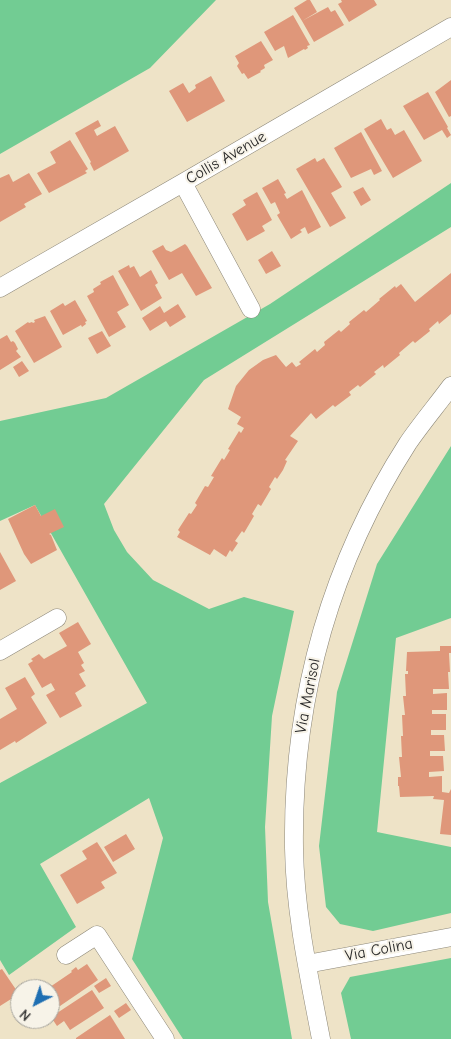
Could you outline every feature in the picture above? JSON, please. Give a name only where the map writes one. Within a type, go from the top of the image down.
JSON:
[{"type":"street","name":"Collis Avenue","points":[[0,288],[451,27]]},
{"type":"street","points":[[183,183],[251,309]]},
{"type":"street","name":"Via Marisol","points":[[321,1039],[298,905],[294,849],[296,786],[301,731],[311,678],[324,624],[340,575],[381,490],[409,443],[451,386]]},
{"type":"street","points":[[0,651],[57,618]]},
{"type":"street","points":[[66,955],[97,935],[165,1039]]},
{"type":"street","name":"Via Colina","points":[[307,964],[451,937]]},
{"type":"green space","points":[[0,0],[216,0],[150,68],[0,154]]},
{"type":"green space","points":[[451,183],[451,227],[204,380],[104,504],[114,530],[127,552],[153,580],[209,609],[244,597],[294,611],[272,716],[265,827],[268,902],[292,1039],[183,1039],[132,959],[163,838],[149,798],[40,864],[76,927],[9,975],[0,960],[0,783],[147,703],[35,505],[0,521],[0,421],[106,398],[270,304]]},
{"type":"green space","points":[[451,446],[451,618],[396,638],[377,832],[451,847],[451,913],[373,931],[340,924],[326,907],[319,846],[337,692],[377,564]]},
{"type":"green space","points":[[451,958],[451,1039],[351,1039],[341,993],[350,977]]},
{"type":"building","points":[[310,0],[317,12],[302,21],[294,8]]},
{"type":"building","points":[[341,0],[374,0],[377,5],[349,22],[338,4],[342,2]]},
{"type":"building","points":[[328,7],[331,12],[335,10],[344,25],[314,42],[302,21]]},
{"type":"building","points":[[293,15],[310,45],[305,50],[288,58],[284,46],[275,51],[264,32]]},
{"type":"building","points":[[261,41],[273,60],[264,65],[265,68],[261,72],[248,79],[237,66],[239,63],[235,56]]},
{"type":"building","points":[[211,76],[225,101],[187,122],[169,91],[183,83],[189,93],[196,88],[195,85]]},
{"type":"building","points":[[451,80],[451,116],[449,117],[435,92]]},
{"type":"building","points":[[428,92],[448,127],[451,135],[447,138],[442,130],[424,140],[403,106]]},
{"type":"building","points":[[381,119],[387,130],[391,128],[395,135],[404,130],[422,161],[393,178],[364,129]]},
{"type":"building","points":[[98,120],[101,126],[94,130],[97,136],[115,126],[129,151],[94,171],[75,133]]},
{"type":"building","points":[[361,132],[382,171],[374,175],[371,169],[351,178],[334,148]]},
{"type":"building","points":[[70,140],[88,169],[85,171],[87,173],[49,193],[37,173],[56,163],[50,152]]},
{"type":"building","points":[[315,158],[317,162],[324,158],[342,187],[331,193],[346,218],[330,227],[296,169]]},
{"type":"building","points":[[29,173],[42,194],[24,204],[26,207],[0,222],[0,178],[9,174],[13,182]]},
{"type":"building","points":[[278,179],[286,193],[284,194],[287,199],[302,190],[321,227],[308,234],[305,227],[300,230],[302,232],[291,239],[277,215],[280,213],[275,202],[271,204],[262,188]]},
{"type":"building","points":[[363,187],[371,200],[361,206],[353,192]]},
{"type":"building","points":[[257,192],[272,220],[262,226],[265,231],[247,241],[232,214],[246,205],[243,200]]},
{"type":"building","points":[[185,244],[212,288],[196,296],[182,273],[169,280],[152,251],[163,245],[166,250],[171,252]]},
{"type":"building","points":[[272,251],[281,266],[266,274],[258,260]]},
{"type":"building","points":[[129,265],[130,268],[134,266],[140,277],[151,270],[158,283],[155,285],[162,298],[141,311],[118,271]]},
{"type":"building","points":[[451,273],[451,314],[439,324],[438,321],[429,329],[430,331],[415,343],[413,341],[384,368],[383,365],[374,372],[376,374],[360,387],[358,385],[349,392],[351,395],[335,407],[333,405],[316,419],[311,413],[290,436],[298,441],[285,460],[287,461],[283,470],[277,479],[275,477],[269,487],[271,489],[261,506],[258,504],[252,514],[254,516],[244,533],[242,531],[235,541],[238,543],[232,552],[230,550],[226,557],[214,549],[210,555],[177,537],[180,532],[178,530],[189,513],[191,514],[197,505],[195,503],[205,486],[208,487],[214,477],[211,476],[222,458],[224,460],[230,450],[228,449],[239,431],[241,433],[244,428],[237,424],[241,417],[228,409],[236,386],[249,370],[263,360],[276,355],[286,367],[292,362],[296,367],[301,364],[299,362],[315,349],[317,352],[325,345],[324,342],[339,330],[341,332],[350,324],[349,322],[364,310],[366,312],[395,286],[396,288],[401,284],[415,302]]},
{"type":"building","points":[[113,275],[129,305],[117,312],[126,327],[109,337],[87,296],[94,292],[93,289],[101,284],[100,282]]},
{"type":"building","points":[[75,300],[87,321],[85,322],[86,324],[63,335],[50,311],[63,303],[65,306]]},
{"type":"building","points":[[178,304],[186,317],[170,327],[166,321],[150,331],[142,318],[160,306],[164,313]]},
{"type":"building","points":[[45,316],[62,347],[34,363],[15,331],[28,322],[33,323],[35,322],[34,320]]},
{"type":"building","points":[[102,331],[111,346],[97,354],[88,338]]},
{"type":"building","points":[[7,335],[11,342],[15,343],[18,349],[16,351],[21,357],[0,370],[0,339]]},
{"type":"building","points":[[22,361],[29,371],[19,377],[13,367]]},
{"type":"building","points":[[35,505],[41,516],[55,509],[64,527],[49,534],[57,550],[31,564],[24,554],[8,519]]},
{"type":"building","points":[[0,552],[16,581],[0,590]]},
{"type":"building","points":[[78,622],[91,644],[78,652],[84,663],[81,665],[85,671],[79,674],[86,686],[75,693],[82,706],[60,718],[46,695],[55,690],[51,683],[42,688],[28,664],[33,661],[31,659],[39,654],[44,659],[67,646],[59,633]]},
{"type":"building","points":[[440,646],[451,646],[451,653],[449,653],[450,672],[448,672],[449,689],[433,689],[433,694],[447,693],[447,710],[432,710],[432,714],[446,714],[446,730],[431,730],[431,735],[444,735],[445,751],[430,751],[430,756],[443,756],[444,771],[429,772],[429,777],[442,776],[442,792],[449,793],[451,789],[451,835],[440,834],[444,800],[433,799],[434,796],[400,797],[398,786],[398,777],[401,777],[399,757],[402,757],[402,715],[405,715],[403,696],[406,696],[405,674],[408,674],[408,671],[406,671],[407,652],[440,651]]},
{"type":"building","points":[[25,677],[35,694],[31,697],[47,723],[16,743],[15,741],[0,750],[0,719],[17,709],[5,688]]},
{"type":"building","points":[[126,834],[135,849],[113,862],[104,847]]},
{"type":"building","points":[[97,842],[117,873],[101,882],[105,888],[77,904],[60,875],[87,859],[82,851]]},
{"type":"building","points":[[87,964],[98,980],[60,1006],[60,980],[76,967],[78,970]]},
{"type":"building","points":[[2,969],[10,981],[10,1000],[0,1006],[0,970]]},
{"type":"building","points":[[106,978],[111,986],[99,993],[94,986]]},
{"type":"building","points":[[92,990],[104,1008],[70,1030],[64,1021],[60,1024],[60,1011]]},
{"type":"building","points":[[126,1003],[131,1010],[119,1018],[114,1011]]},
{"type":"building","points":[[110,1015],[125,1039],[76,1039],[76,1038]]}]
